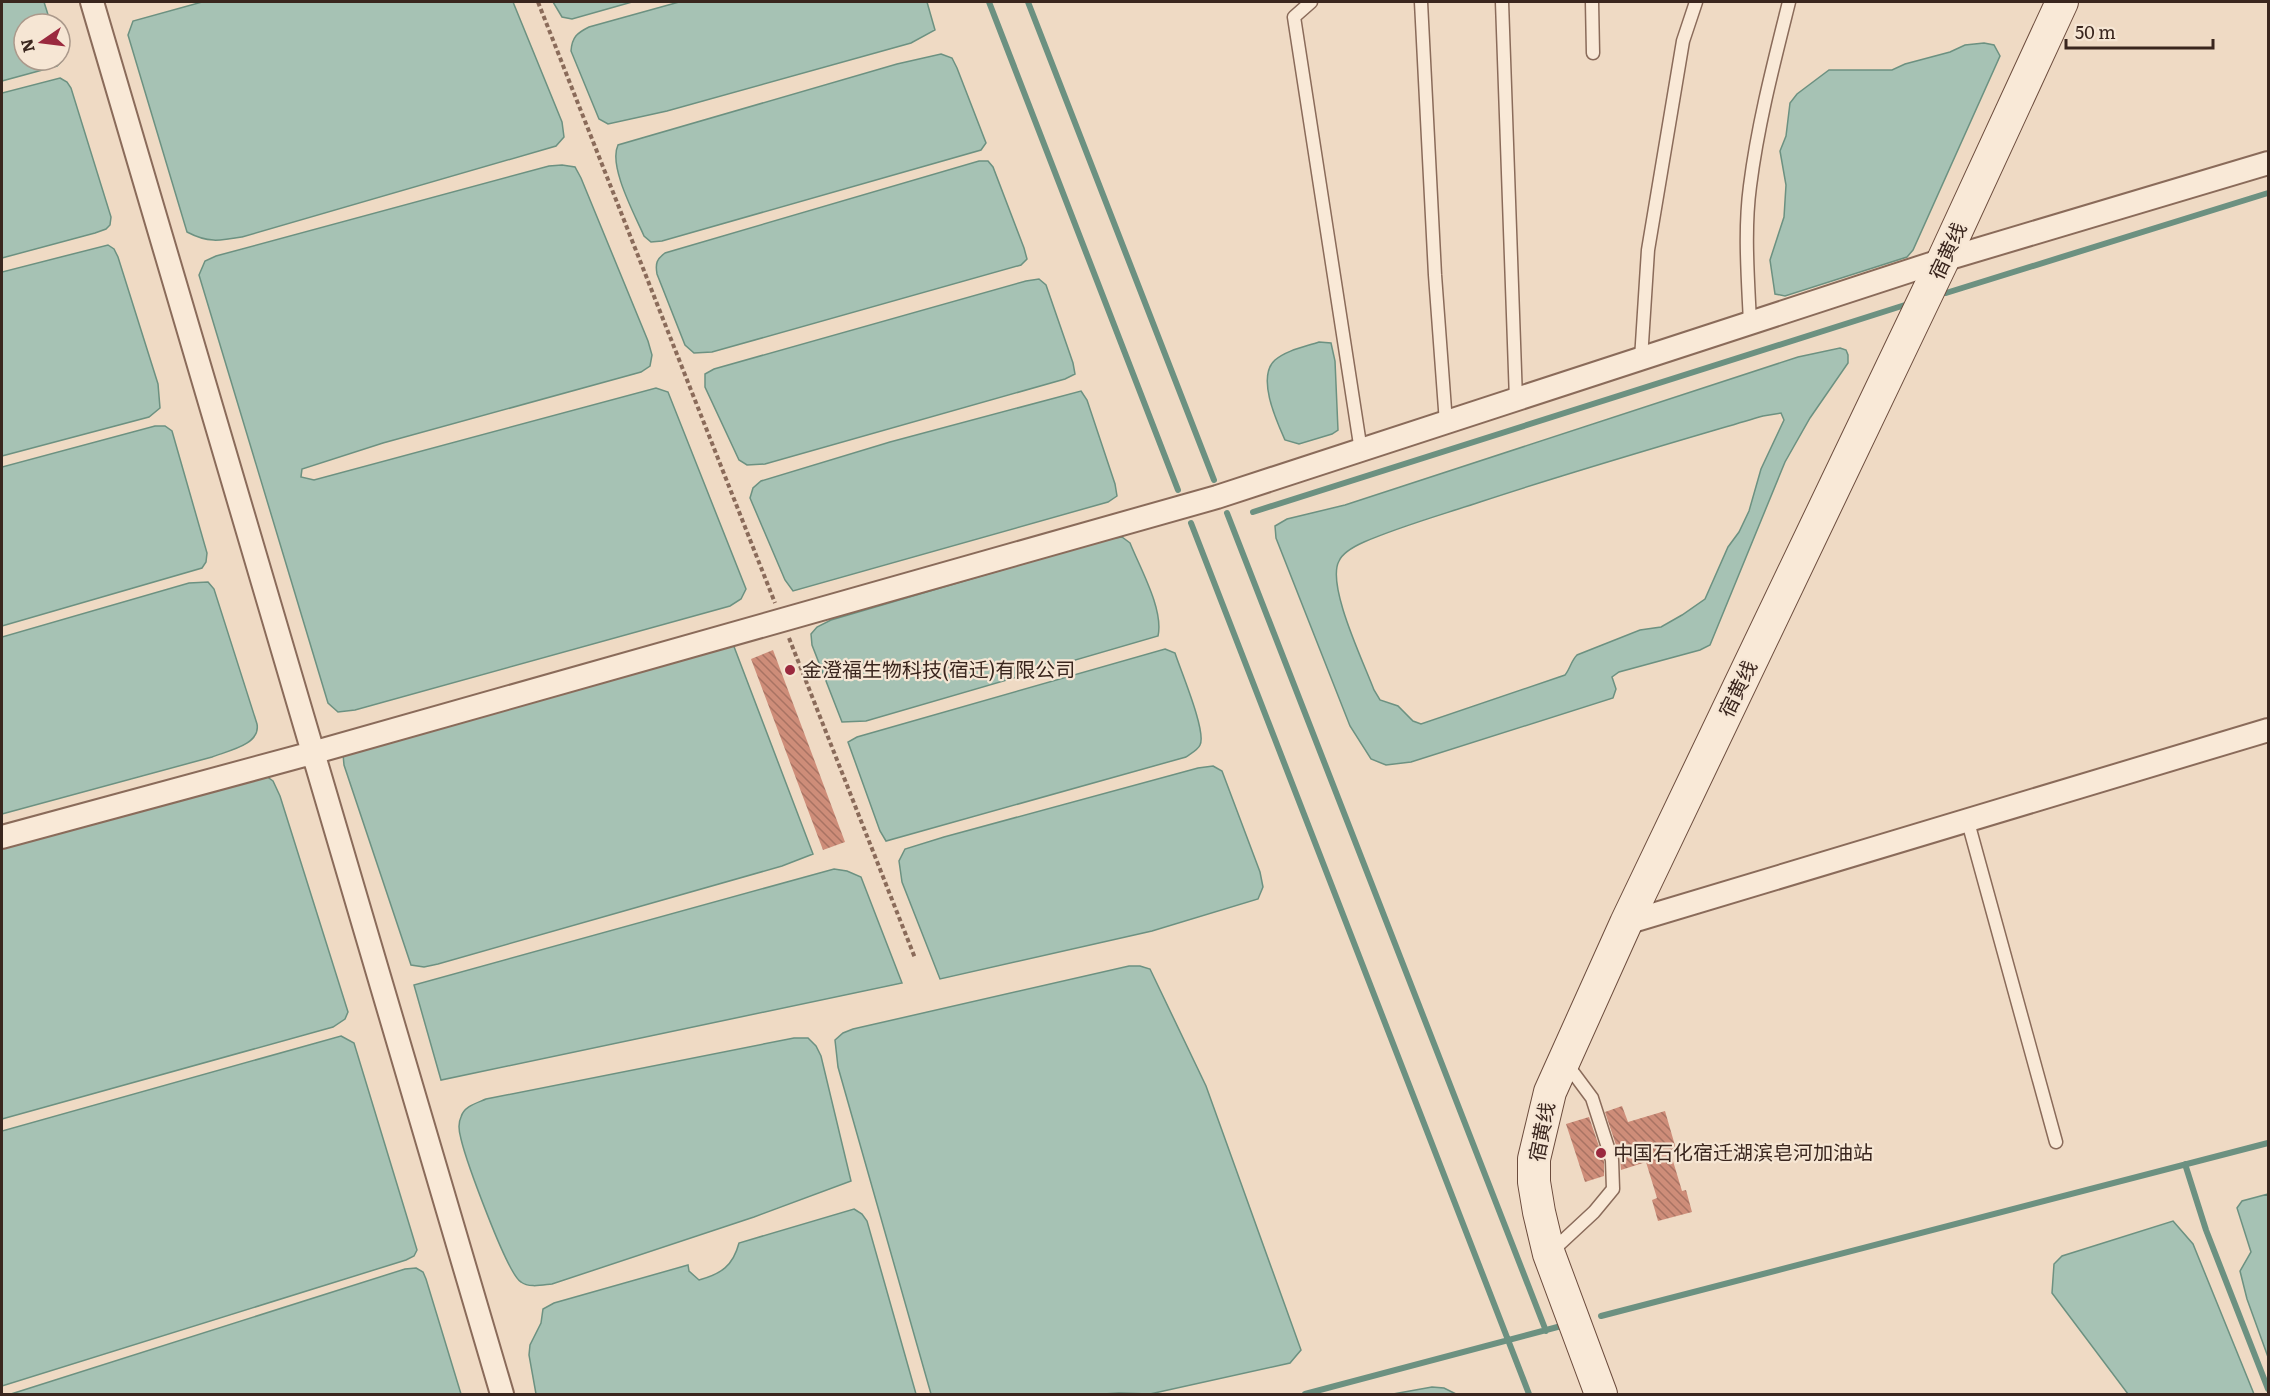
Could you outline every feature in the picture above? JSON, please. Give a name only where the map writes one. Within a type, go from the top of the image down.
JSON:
[{"type":"main road","name":"宿黄线","points":[[1601,1395],[1549,1254],[1534,1182],[1534,1159],[1550,1092],[1626,923],[1943,260],[2062,2]]},
{"type":"street","points":[[92,2],[502,1395]]},
{"type":"street","points":[[2,837],[312,753],[1217,497],[1943,260],[2268,162]]},
{"type":"street","points":[[1626,923],[2268,730]]},
{"type":"lane","points":[[1311,2],[1294,17],[1361,451]]},
{"type":"lane","points":[[1421,2],[1435,275],[1446,423]]},
{"type":"lane","points":[[1502,2],[1516,400]]},
{"type":"lane","points":[[1592,2],[1593,53]]},
{"type":"lane","points":[[1641,359],[1648,250],[1683,41],[1696,2]]},
{"type":"lane","points":[[1750,323],[1747,266],[1749,187],[1764,102],[1789,2]]},
{"type":"lane","points":[[1968,822],[2056,1142]]},
{"type":"lane","points":[[1549,1254],[1594,1212],[1613,1189],[1612,1160],[1592,1098],[1564,1061]]},
{"type":"path","points":[[538,2],[915,958]]},
{"type":"shaded area","points":[[2,2],[44,2],[47,12],[12,12],[12,72],[35,72],[2,81]]},
{"type":"shaded area","points":[[202,2],[513,2],[562,122],[564,137],[556,146],[242,237],[214,240],[194,236],[187,232],[128,35],[133,21]]},
{"type":"shaded area","points":[[553,2],[632,2],[572,19],[562,17]]},
{"type":"shaded area","points":[[679,2],[927,2],[935,30],[911,43],[667,111],[608,124],[599,119],[571,51],[576,36],[589,27]]},
{"type":"shaded area","points":[[1984,43],[1994,45],[2000,56],[1913,250],[1907,257],[1785,296],[1775,294],[1770,260],[1784,217],[1786,185],[1780,151],[1786,136],[1790,103],[1797,94],[1829,70],[1892,70],[1965,45]]},
{"type":"shaded area","points":[[941,54],[952,58],[957,68],[986,143],[981,150],[662,241],[651,242],[644,236],[619,177],[616,154],[618,145],[897,64]]},
{"type":"shaded area","points":[[60,78],[71,88],[111,217],[110,225],[95,233],[2,258],[2,93]]},
{"type":"shaded area","points":[[979,161],[988,161],[993,167],[1024,248],[1027,259],[1021,265],[712,352],[694,353],[685,345],[657,274],[657,262],[665,253]]},
{"type":"shaded area","points":[[549,166],[575,167],[581,178],[648,341],[652,355],[650,366],[641,372],[383,443],[302,469],[301,477],[314,480],[656,388],[668,392],[746,589],[741,599],[730,606],[355,710],[338,712],[328,703],[199,275],[205,261],[216,256]]},
{"type":"shaded area","points":[[108,245],[114,249],[118,257],[158,384],[160,408],[149,417],[2,456],[2,272]]},
{"type":"shaded area","points":[[1039,279],[1046,285],[1073,363],[1075,374],[1065,379],[765,464],[747,465],[739,460],[705,387],[705,374],[714,369]]},
{"type":"shaded area","points":[[1319,342],[1331,343],[1335,361],[1338,430],[1299,444],[1285,440],[1270,400],[1267,377],[1275,360],[1296,349]]},
{"type":"shaded area","points":[[1840,348],[1846,350],[1848,363],[1810,418],[1785,462],[1710,645],[1700,650],[1619,672],[1612,677],[1616,689],[1613,698],[1411,762],[1386,765],[1371,759],[1350,726],[1276,538],[1275,526],[1287,519],[1345,505],[1798,357]],"holes":[[[1781,413],[1784,420],[1761,469],[1749,511],[1739,532],[1728,547],[1705,599],[1682,615],[1661,627],[1640,630],[1577,655],[1565,675],[1421,724],[1413,721],[1398,706],[1380,700],[1355,644],[1338,587],[1336,572],[1339,561],[1350,550],[1364,542],[1407,526],[1621,458],[1763,416]]]},
{"type":"shaded area","points":[[1081,391],[1087,400],[1115,484],[1117,496],[1108,502],[793,591],[785,580],[750,498],[753,488],[761,481],[890,442]]},
{"type":"shaded area","points":[[155,426],[165,426],[172,431],[207,553],[206,562],[202,568],[2,626],[2,467]]},
{"type":"shaded area","points":[[1122,537],[1130,543],[1150,589],[1158,614],[1158,636],[866,721],[842,722],[812,645],[811,634],[817,627],[831,620],[1108,539]]},
{"type":"shaded area","points":[[208,582],[214,589],[257,724],[254,737],[242,746],[212,757],[2,814],[2,637],[189,583]]},
{"type":"shaded area","points":[[733,644],[813,854],[782,866],[438,964],[424,967],[411,965],[344,765],[343,754]]},
{"type":"shaded area","points":[[1165,649],[1175,653],[1200,727],[1200,745],[1192,753],[1186,757],[886,841],[880,831],[848,742],[857,737]]},
{"type":"shaded area","points":[[1213,766],[1222,771],[1260,872],[1263,887],[1258,899],[1152,931],[940,979],[902,882],[899,861],[905,849],[1198,768]]},
{"type":"shaded area","points":[[266,776],[273,781],[280,796],[348,1012],[345,1019],[333,1027],[2,1119],[2,845]]},
{"type":"shaded area","points":[[834,869],[861,877],[902,983],[441,1080],[414,985]]},
{"type":"shaded area","points":[[1129,966],[1150,969],[1206,1086],[1301,1350],[1290,1363],[1150,1394],[931,1394],[838,1067],[835,1040],[843,1033],[853,1029]]},
{"type":"shaded area","points":[[341,1036],[354,1043],[417,1250],[414,1256],[2,1386],[2,1131]]},
{"type":"shaded area","points":[[794,1038],[808,1038],[816,1046],[821,1056],[851,1181],[754,1217],[552,1284],[532,1286],[521,1282],[506,1259],[497,1239],[464,1151],[459,1125],[465,1110],[486,1099]]},
{"type":"shaded area","points":[[2268,1194],[2268,1357],[2247,1299],[2240,1271],[2251,1252],[2237,1208],[2242,1201]]},
{"type":"shaded area","points":[[854,1209],[867,1221],[916,1394],[536,1394],[529,1355],[530,1345],[541,1323],[543,1309],[554,1303],[688,1265],[689,1271],[699,1280],[707,1278],[720,1272],[730,1263],[739,1243]]},
{"type":"shaded area","points":[[2173,1221],[2193,1244],[2254,1394],[2128,1394],[2052,1293],[2054,1264],[2062,1256]]},
{"type":"shaded area","points":[[416,1268],[423,1272],[426,1279],[461,1394],[11,1394],[405,1269]]},
{"type":"shaded area","points":[[1432,1387],[1444,1388],[1456,1394],[1393,1394]]},
{"type":"building","points":[[773,650],[845,842],[823,850],[751,659]]},
{"type":"building","points":[[1622,1106],[1628,1122],[1665,1111],[1676,1149],[1670,1151],[1682,1191],[1686,1190],[1692,1212],[1658,1221],[1652,1200],[1657,1198],[1646,1162],[1621,1170],[1620,1157],[1605,1112]]},
{"type":"building","points":[[1589,1117],[1604,1161],[1604,1176],[1585,1182],[1566,1124]]},
{"type":"waterway","points":[[989,2],[1178,490]]},
{"type":"waterway","points":[[1028,2],[1214,480]]},
{"type":"waterway","points":[[1946,293],[2268,193]]},
{"type":"waterway","points":[[1253,512],[1905,305]]},
{"type":"waterway","points":[[1227,513],[1546,1331]]},
{"type":"waterway","points":[[1191,523],[1529,1394]]},
{"type":"waterway","points":[[1601,1316],[2268,1143]]},
{"type":"waterway","points":[[2185,1164],[2206,1230],[2268,1389]]},
{"type":"waterway","points":[[1305,1394],[1565,1325]]},
{"type":"place","name":"金澄福生物科技(宿迁)有限公司","points":[[790,670]]},
{"type":"place","name":"中国石化宿迁湖滨皂河加油站","points":[[1601,1153]]}]
